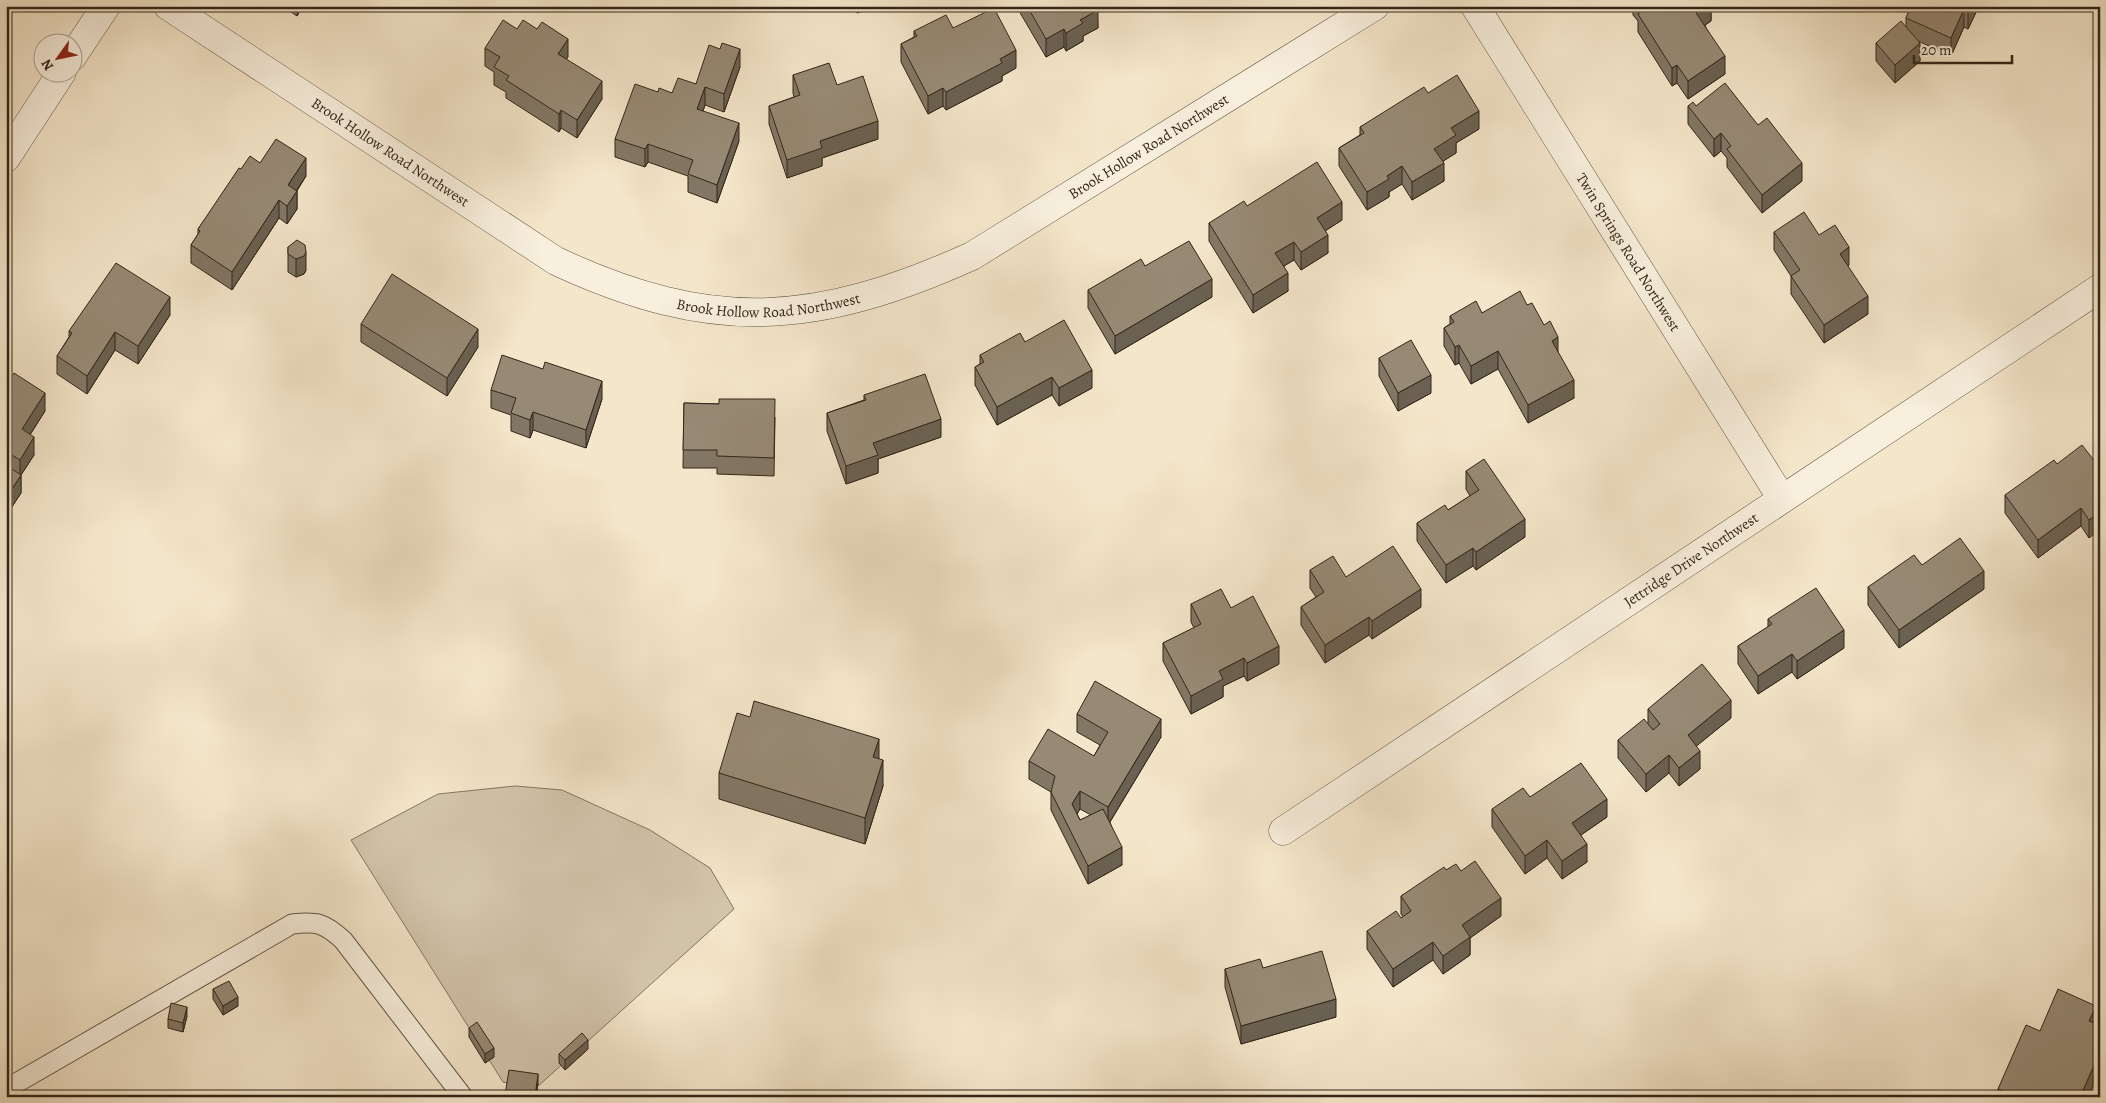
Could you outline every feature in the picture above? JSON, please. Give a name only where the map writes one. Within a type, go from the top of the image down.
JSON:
[{"type":"street","points":[[82,42],[106,6]]},
{"type":"street","name":"Brook Hollow Road Northwest","points":[[168,6],[556,261],[599,281],[651,299],[706,310],[761,314],[811,310],[863,298],[919,280],[972,256],[1375,6]]},
{"type":"street","name":"Twin Springs Road Northwest","points":[[1475,6],[1782,500]]},
{"type":"street","points":[[6,158],[55,82]]},
{"type":"street","name":"Jettridge Drive Northwest","points":[[1283,831],[2100,288]]},
{"type":"lane","points":[[6,1089],[292,924],[313,922],[329,927],[343,940],[463,1097]]},
{"type":"shaded area","points":[[515,786],[562,790],[650,830],[710,868],[734,909],[536,1088],[503,1082],[351,840],[438,794]]},
{"type":"building","points":[[1027,6],[1096,6],[1098,10],[1080,20],[1083,23],[1066,33],[1064,29],[1046,39]]},
{"type":"building","points":[[1640,6],[1706,6],[1696,13],[1725,56],[1688,81],[1677,65],[1672,68],[1638,14],[1643,10]]},
{"type":"building","points":[[1911,6],[1970,6],[1968,11],[1964,9],[1951,38],[1906,18]]},
{"type":"building","points":[[994,8],[1016,50],[1000,59],[1002,63],[946,92],[943,88],[928,96],[901,44],[917,36],[914,31],[946,15],[953,28]]},
{"type":"building","points":[[503,20],[517,29],[523,20],[537,29],[542,22],[568,39],[558,54],[602,81],[577,120],[561,110],[559,114],[506,80],[509,76],[494,67],[500,57],[485,48]]},
{"type":"building","points":[[1901,21],[1920,43],[1895,65],[1876,43]]},
{"type":"building","points":[[722,43],[740,49],[724,94],[705,87],[697,109],[739,123],[717,185],[688,174],[693,160],[648,144],[645,149],[615,139],[635,84],[658,92],[659,88],[672,93],[678,78],[696,84],[709,45],[720,49]]},
{"type":"building","points":[[829,63],[837,85],[863,76],[878,121],[820,141],[822,148],[787,160],[769,106],[800,95],[793,75]]},
{"type":"building","points":[[1457,75],[1479,111],[1451,128],[1456,135],[1434,149],[1444,163],[1412,182],[1402,166],[1387,176],[1389,179],[1367,192],[1339,148],[1364,133],[1360,127],[1424,87],[1428,93]]},
{"type":"building","points":[[1725,83],[1758,125],[1767,118],[1802,163],[1762,195],[1727,149],[1731,146],[1721,133],[1714,139],[1688,106],[1693,102],[1696,106]]},
{"type":"building","points":[[276,139],[306,158],[288,185],[297,191],[287,206],[279,200],[232,272],[191,245],[200,231],[198,229],[239,168],[241,169],[250,156],[260,163]]},
{"type":"building","points":[[1317,162],[1342,202],[1317,218],[1328,235],[1301,252],[1294,242],[1275,253],[1288,273],[1253,295],[1209,223],[1244,201],[1247,206]]},
{"type":"building","points":[[1804,212],[1819,235],[1835,225],[1849,247],[1840,254],[1868,296],[1824,325],[1791,276],[1800,270],[1774,232]]},
{"type":"building","points":[[297,240],[305,245],[306,252],[304,256],[296,259],[288,254],[288,247]]},
{"type":"building","points":[[1189,241],[1212,279],[1115,336],[1088,290],[1141,259],[1145,266]]},
{"type":"building","points":[[116,263],[170,297],[138,346],[115,332],[87,376],[57,356],[72,333],[69,331]]},
{"type":"building","points":[[392,274],[478,329],[447,378],[361,324]]},
{"type":"building","points":[[1520,291],[1527,305],[1532,303],[1544,325],[1550,321],[1558,337],[1552,341],[1574,380],[1528,405],[1498,351],[1471,366],[1459,345],[1455,347],[1444,328],[1454,322],[1450,316],[1476,301],[1482,313]]},
{"type":"building","points":[[1064,320],[1092,370],[1059,388],[1052,377],[997,407],[975,367],[984,362],[980,355],[1020,333],[1025,342]]},
{"type":"building","points":[[1411,340],[1431,375],[1398,393],[1379,358]]},
{"type":"building","points":[[502,355],[543,369],[545,362],[602,381],[586,430],[533,412],[530,420],[511,413],[516,398],[491,390]]},
{"type":"building","points":[[14,373],[45,393],[22,429],[34,437],[20,460],[6,453],[6,386]]},
{"type":"building","points":[[925,374],[941,419],[873,443],[878,455],[846,466],[827,413],[866,400],[864,395]]},
{"type":"building","points":[[719,399],[775,399],[774,458],[717,456],[717,450],[683,450],[684,403],[719,404]]},
{"type":"building","points":[[2082,445],[2100,468],[2100,512],[2089,520],[2081,508],[2038,540],[2005,495],[2054,460],[2057,464]]},
{"type":"building","points":[[1484,459],[1525,519],[1476,552],[1473,548],[1446,565],[1417,523],[1445,505],[1448,510],[1479,490],[1466,471]]},
{"type":"building","points":[[6,465],[21,475],[6,498]]},
{"type":"building","points":[[1960,538],[1984,571],[1899,630],[1868,587],[1914,555],[1922,565]]},
{"type":"building","points":[[1393,546],[1421,589],[1372,621],[1369,617],[1325,645],[1301,607],[1324,592],[1310,570],[1333,556],[1346,577]]},
{"type":"building","points":[[1816,588],[1844,630],[1797,661],[1792,654],[1758,676],[1738,646],[1772,624],[1768,619]]},
{"type":"building","points":[[1221,589],[1231,608],[1253,596],[1279,646],[1247,663],[1244,658],[1219,671],[1223,679],[1191,696],[1163,643],[1201,624],[1191,604]]},
{"type":"building","points":[[1702,664],[1731,700],[1688,735],[1700,751],[1679,768],[1669,755],[1646,774],[1618,740],[1644,719],[1653,730],[1660,724],[1648,709]]},
{"type":"building","points":[[1095,681],[1161,719],[1108,807],[1080,791],[1072,804],[1080,820],[1103,809],[1122,847],[1088,866],[1051,792],[1055,776],[1029,761],[1048,729],[1094,756],[1108,732],[1077,714]]},
{"type":"building","points":[[754,701],[879,739],[873,757],[883,760],[865,818],[719,773],[737,713],[750,717]]},
{"type":"building","points":[[1581,763],[1607,799],[1572,823],[1587,844],[1562,861],[1547,840],[1525,856],[1492,809],[1523,788],[1530,797]]},
{"type":"building","points":[[1475,861],[1501,898],[1462,925],[1470,937],[1443,956],[1433,942],[1393,969],[1367,931],[1396,911],[1401,918],[1411,911],[1401,896],[1444,867],[1446,870],[1456,864],[1461,871]]},
{"type":"building","points":[[1322,951],[1336,999],[1241,1026],[1225,969],[1260,959],[1263,968]]},
{"type":"building","points":[[229,981],[238,997],[223,1006],[213,989]]},
{"type":"building","points":[[2058,989],[2096,1006],[2089,1021],[2100,1025],[2100,1052],[2080,1097],[2015,1097],[1998,1089],[2026,1025],[2040,1031]]},
{"type":"building","points":[[171,1003],[187,1007],[183,1023],[168,1019]]},
{"type":"building","points":[[477,1022],[494,1048],[485,1054],[469,1028]]},
{"type":"building","points":[[582,1033],[588,1040],[565,1060],[559,1054]]},
{"type":"building","points":[[509,1070],[538,1074],[535,1097],[505,1095]]}]
